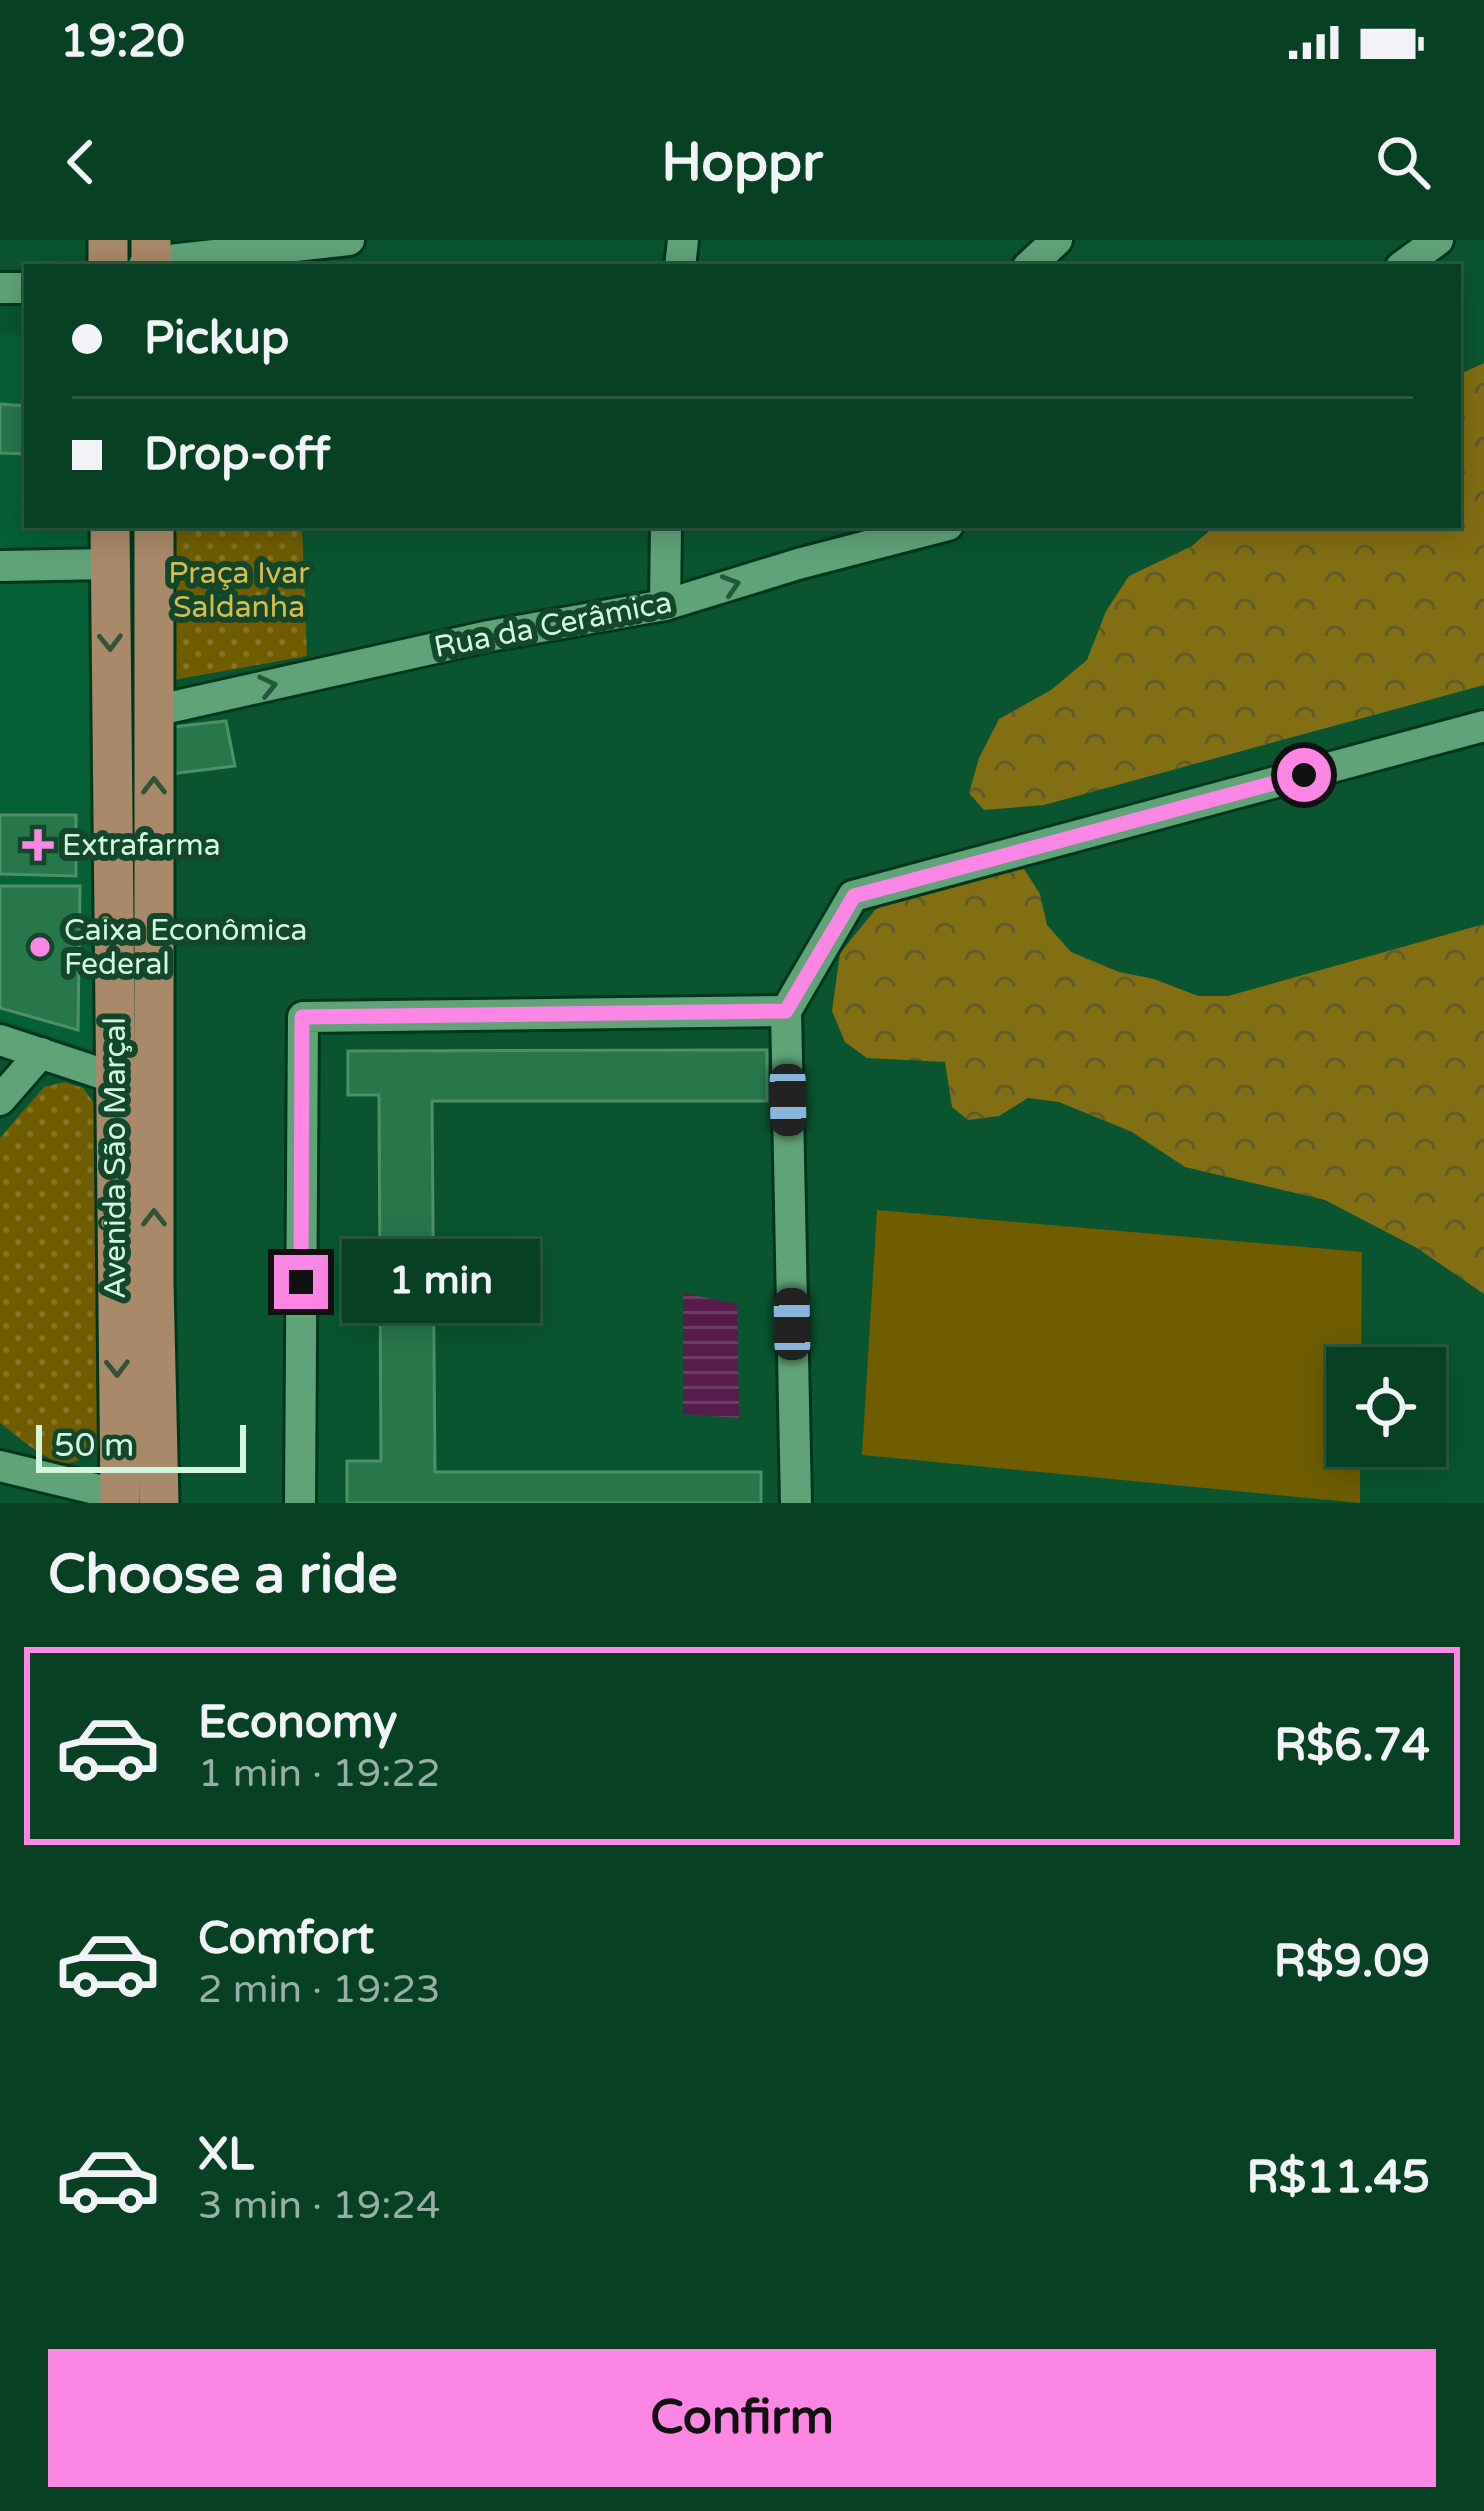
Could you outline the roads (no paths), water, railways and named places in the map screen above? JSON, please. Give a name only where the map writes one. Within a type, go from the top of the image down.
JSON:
[{"type":"main road","name":"Avenida São Marçal","points":[[154,528],[154,1283],[160,1503]]},
{"type":"main road","name":"Avenida São Marçal","points":[[110,544],[120,1499]]},
{"type":"street","points":[[149,259],[350,240]]},
{"type":"street","points":[[1031,264],[1057,240]]},
{"type":"street","points":[[1405,264],[1438,240]]},
{"type":"street","points":[[665,605],[666,528]]},
{"type":"street","name":"Rua da Cerâmica","points":[[154,711],[490,636],[665,605],[936,528]]},
{"type":"street","points":[[0,566],[110,544]]},
{"type":"street","points":[[796,1503],[786,1011],[854,896],[1484,726]]},
{"type":"street","points":[[300,1503],[302,1017],[786,1011]]},
{"type":"street","points":[[0,1040],[115,1078]]},
{"type":"street","points":[[0,1100],[41,1054]]},
{"type":"street","points":[[0,1442],[35,1475]]},
{"type":"street","points":[[0,1466],[120,1499]]},
{"type":"place","name":"Extrafarma","points":[[38,845]]},
{"type":"place","name":"Caixa Econômica Federal","points":[[40,947]]},
{"type":"park label","name":"Praça Ivar Saldanha","points":[[239,590]]}]
